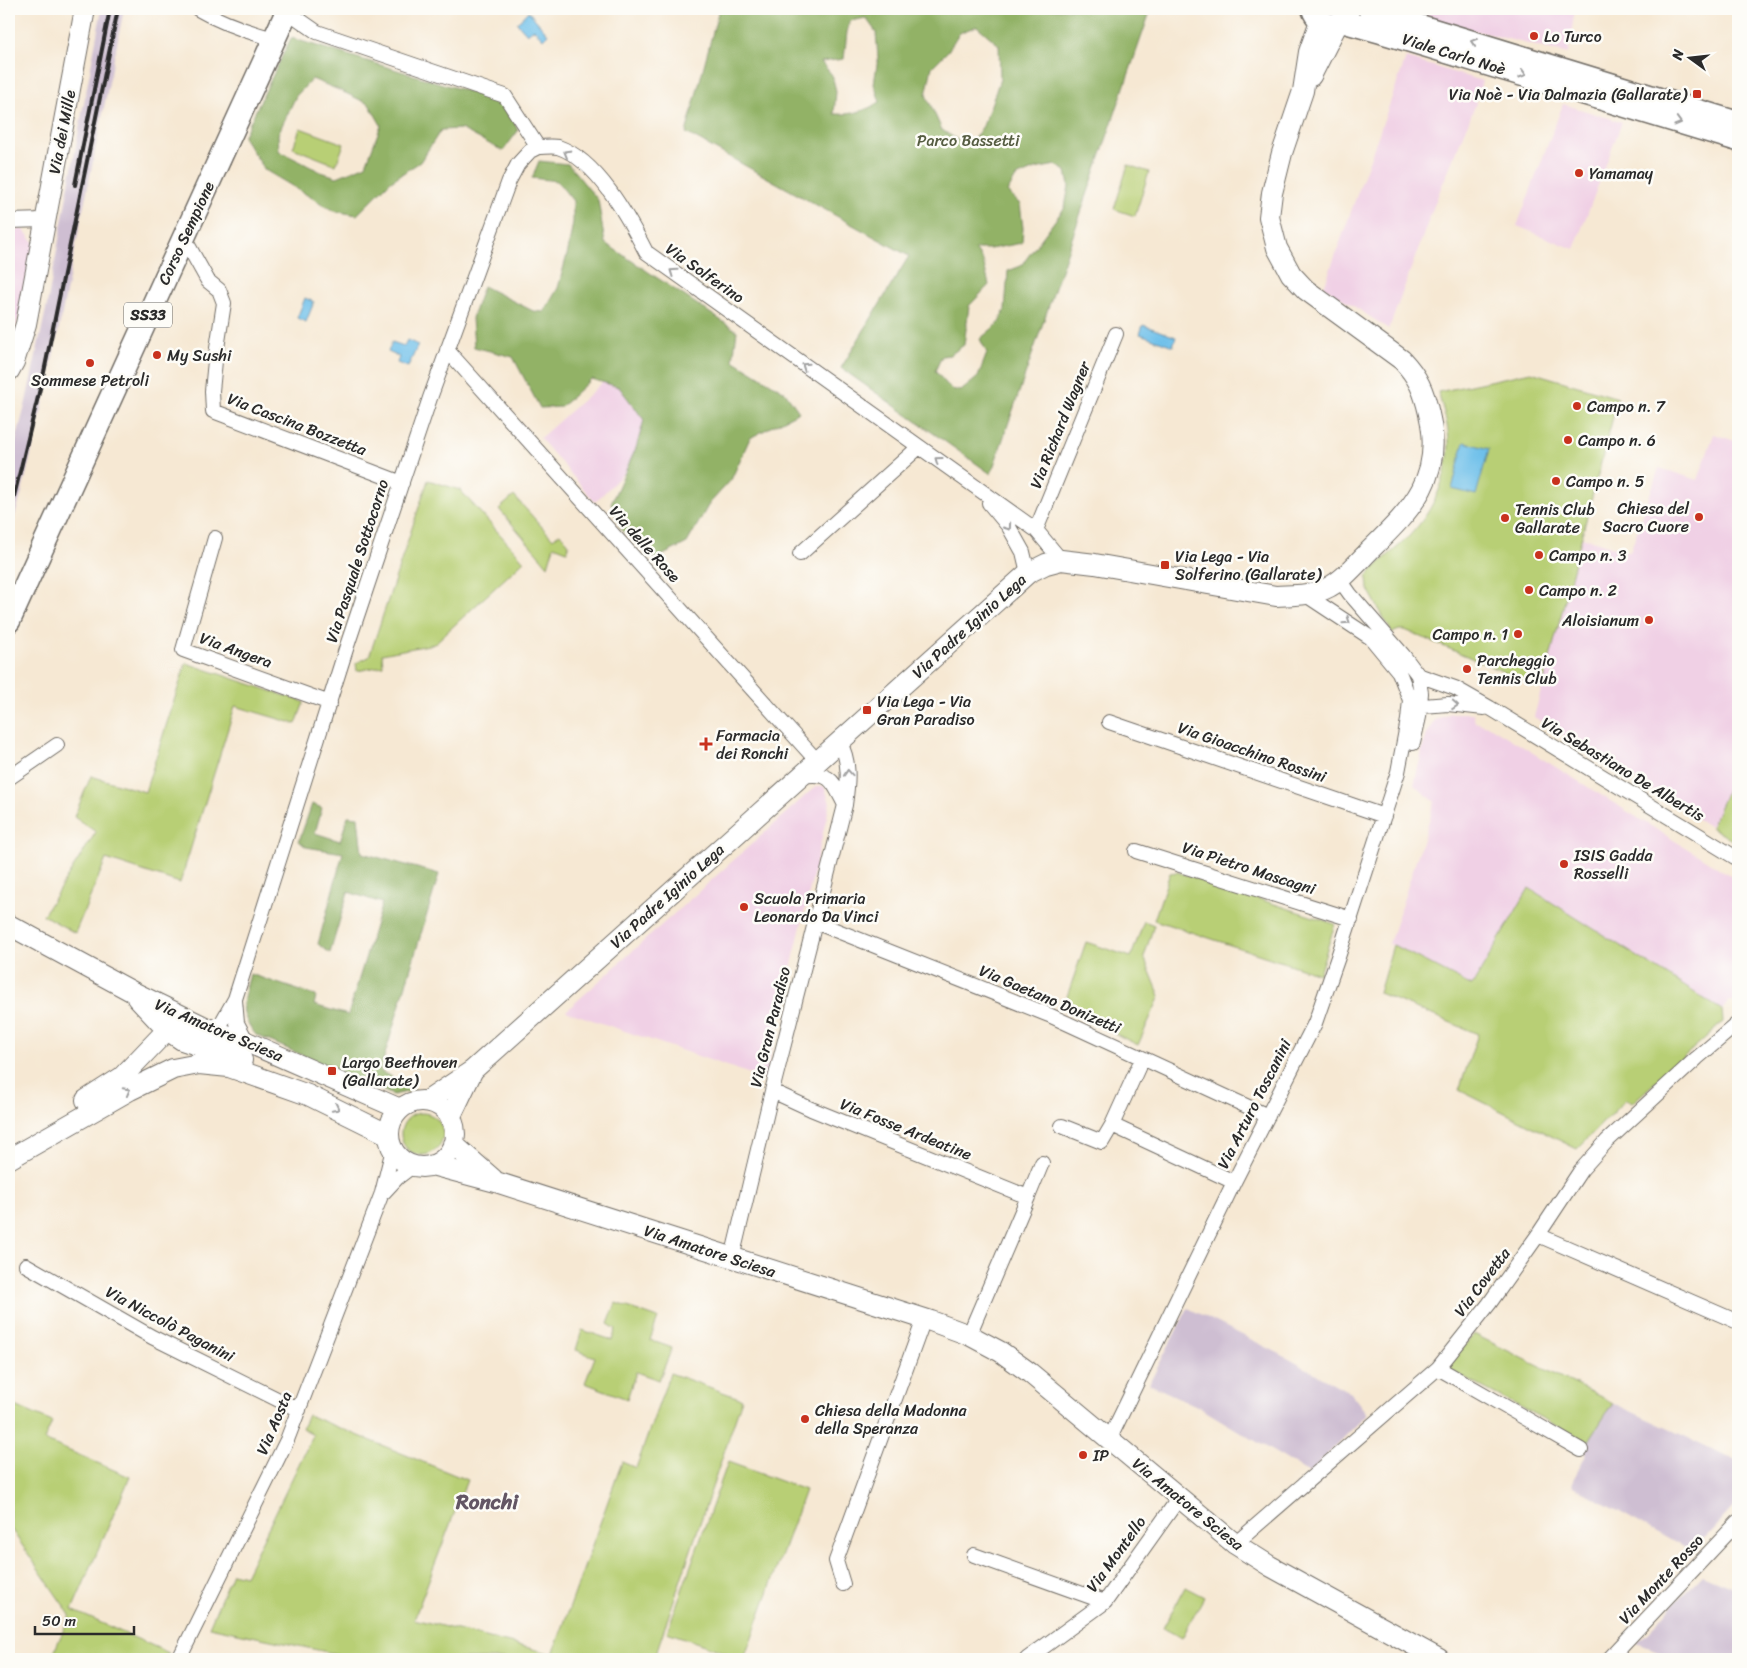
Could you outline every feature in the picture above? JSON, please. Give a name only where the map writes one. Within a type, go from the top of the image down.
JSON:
[{"type":"main road","name":"Corso Sempione","points":[[9,620],[288,9]]},
{"type":"main road","name":"Viale Carlo Noè","points":[[1369,9],[1738,123]]},
{"type":"main road","name":"Viale Carlo Noè","points":[[1325,15],[1738,140]]},
{"type":"street","name":"Via dei Mille","points":[[9,371],[26,324],[85,9]]},
{"type":"street","points":[[198,9],[245,31],[274,39]]},
{"type":"street","points":[[288,9],[317,32],[505,96],[538,147]]},
{"type":"street","name":"Via Padre Iginio Lega","points":[[427,1101],[473,1070],[1028,573],[1046,564],[1061,560],[1094,564],[1276,596],[1306,595],[1326,589],[1340,580],[1391,529],[1418,497],[1432,462],[1434,433],[1424,394],[1415,374],[1402,360],[1306,290],[1291,274],[1278,248],[1269,217],[1272,193],[1282,153],[1303,91],[1310,52],[1325,15]]},
{"type":"street","name":"Via Pasquale Sottocorno","points":[[209,1029],[222,1022],[235,999],[347,646],[447,350],[510,181],[518,164],[530,151],[538,147]]},
{"type":"street","name":"Via Solferino","points":[[538,147],[556,147],[570,153],[593,172],[616,199],[646,252],[1036,530],[1061,560]]},
{"type":"street","points":[[9,221],[45,220]]},
{"type":"street","name":"Via Cascina Bozzetta","points":[[184,238],[208,280],[219,290],[224,303],[212,391],[214,411],[402,483]]},
{"type":"street","name":"Via Richard Wagner","points":[[1036,530],[1116,334]]},
{"type":"street","name":"Via delle Rose","points":[[447,350],[818,761]]},
{"type":"street","points":[[800,554],[919,447]]},
{"type":"street","name":"Via Solferino","points":[[977,488],[1009,527],[1023,552],[1028,573]]},
{"type":"street","name":"Via Angera","points":[[215,538],[183,650],[330,703]]},
{"type":"street","points":[[1340,580],[1418,675],[1415,702]]},
{"type":"street","points":[[1306,595],[1371,638],[1399,672],[1415,702]]},
{"type":"street","name":"Via Sebastiano De Albertis","points":[[1418,675],[1455,688],[1490,708],[1738,859]]},
{"type":"street","points":[[1415,702],[1438,681]]},
{"type":"street","name":"Via Sebastiano De Albertis","points":[[1415,702],[1490,708]]},
{"type":"street","name":"Via Arturo Toscanini","points":[[1109,1440],[1234,1182],[1315,1022],[1351,919],[1398,772],[1406,761],[1413,744],[1415,702]]},
{"type":"street","name":"Via Gioacchino Rossini","points":[[1109,722],[1384,816]]},
{"type":"street","name":"Via Gran Paradiso","points":[[732,1258],[772,1091],[845,805],[848,780],[846,754],[840,741]]},
{"type":"street","points":[[9,778],[57,745]]},
{"type":"street","points":[[801,776],[818,774],[831,779],[845,805]]},
{"type":"street","name":"Via Pietro Mascagni","points":[[1136,851],[1351,919]]},
{"type":"street","name":"Via Gaetano Donizetti","points":[[815,922],[1049,1015],[1268,1116]]},
{"type":"street","name":"Via Amatore Sciesa","points":[[9,925],[133,992],[209,1029],[247,1042],[400,1109]]},
{"type":"street","name":"Via Amatore Sciesa","points":[[133,992],[167,1030],[182,1040],[262,1066],[308,1095],[391,1142]]},
{"type":"street","name":"Via Pasquale Sottocorno","points":[[235,999],[236,1023],[247,1042]]},
{"type":"street","name":"Via Amatore Sciesa","points":[[150,1013],[151,1048]]},
{"type":"street","name":"Via Covetta","points":[[1236,1544],[1438,1368],[1489,1304],[1581,1170],[1607,1141],[1738,1023]]},
{"type":"street","name":"Via Amatore Sciesa","points":[[9,1145],[122,1077],[167,1030],[178,1028],[306,1067]]},
{"type":"street","points":[[151,1048],[153,1058],[160,1064],[173,1069]]},
{"type":"street","points":[[1062,1126],[1102,1142],[1112,1125],[1142,1059]]},
{"type":"street","name":"Via Amatore Sciesa","points":[[9,1159],[130,1090],[173,1069],[199,1064],[229,1067],[308,1095]]},
{"type":"street","name":"Via Padre Iginio Lega","points":[[450,1118],[473,1070]]},
{"type":"street","name":"Via Fosse Ardeatine","points":[[772,1091],[820,1113],[1028,1197]]},
{"type":"street","points":[[427,1101],[442,1108],[450,1118],[454,1130],[453,1144],[444,1157],[423,1165],[400,1158],[391,1142],[391,1121],[400,1109],[413,1102],[427,1101]]},
{"type":"street","points":[[1112,1125],[1234,1182]]},
{"type":"street","name":"Via Aosta","points":[[179,1659],[287,1440],[382,1193],[391,1142]]},
{"type":"street","name":"Via Amatore Sciesa","points":[[453,1144],[496,1182]]},
{"type":"street","points":[[969,1336],[1042,1163]]},
{"type":"street","name":"Via Amatore Sciesa","points":[[423,1165],[496,1182],[924,1319],[969,1336],[1000,1352],[1030,1373],[1236,1544],[1270,1566],[1439,1659]]},
{"type":"street","name":"Via Aosta","points":[[382,1193],[397,1178],[423,1165]]},
{"type":"street","points":[[1538,1235],[1738,1322]]},
{"type":"street","name":"Via Niccolò Paganini","points":[[26,1265],[152,1337],[299,1410]]},
{"type":"street","points":[[843,1584],[836,1561],[924,1319]]},
{"type":"street","points":[[1438,1368],[1581,1450]]},
{"type":"street","name":"Via Montello","points":[[1027,1659],[1105,1602],[1179,1498]]},
{"type":"street","name":"Via Monte Rosso","points":[[1609,1659],[1738,1522]]},
{"type":"street","points":[[974,1555],[1105,1602]]},
{"type":"shaded area","points":[[102,9],[124,9],[44,401],[22,492],[9,536],[9,467],[25,406],[47,305]]},
{"type":"shaded area","points":[[1388,9],[1575,9],[1568,54]]},
{"type":"shaded area","points":[[1406,58],[1482,81],[1475,106],[1436,200],[1389,329],[1324,287]]},
{"type":"shaded area","points":[[1563,104],[1622,122],[1574,249],[1517,226]]},
{"type":"shaded area","points":[[23,229],[35,244],[24,300],[11,342],[9,341],[9,230]]},
{"type":"shaded area","points":[[603,382],[619,387],[644,420],[636,448],[625,472],[595,502],[540,438]]},
{"type":"shaded area","name":"Aloisianum","points":[[1714,434],[1738,442],[1738,844],[1534,717],[1582,537],[1630,552],[1659,468],[1698,480]]},
{"type":"shaded area","name":"ISIS Gadda Rosselli","points":[[1451,713],[1473,713],[1475,722],[1491,727],[1738,880],[1738,1002],[1729,1001],[1722,1010],[1529,888],[1472,986],[1389,944],[1435,802],[1414,785],[1426,734],[1435,720]]},
{"type":"shaded area","name":"Scuola Primaria Leonardo Da Vinci","points":[[824,786],[830,803],[765,1079],[566,1011],[815,787]]},
{"type":"shaded area","points":[[1188,1308],[1280,1354],[1351,1393],[1367,1414],[1309,1473],[1197,1406],[1149,1384]]},
{"type":"shaded area","points":[[1613,1403],[1738,1461],[1738,1502],[1692,1552],[1571,1485],[1585,1456],[1588,1442]]},
{"type":"shaded area","points":[[1702,1575],[1738,1590],[1738,1659],[1679,1659],[1637,1643]]},
{"type":"green space","name":"Parco Bassetti","points":[[719,9],[1151,9],[991,474],[841,368],[909,256],[686,133]],"holes":[[[866,18],[876,32],[878,58],[874,84],[880,102],[858,112],[834,114],[836,91],[832,75],[821,62],[844,59],[850,21]],[[977,26],[999,45],[1000,79],[992,102],[983,126],[974,139],[964,144],[942,130],[926,95],[932,67],[948,51],[959,33]],[[1056,165],[1066,171],[1069,186],[1065,207],[1021,266],[1008,271],[1005,310],[999,323],[980,339],[987,353],[978,377],[961,391],[951,389],[935,371],[942,356],[950,355],[964,345],[969,306],[989,285],[983,261],[975,249],[990,249],[1022,243],[1023,228],[1020,204],[1007,192],[1016,177],[1035,169]]]},
{"type":"green space","points":[[291,38],[506,103],[518,131],[503,151],[461,129],[441,130],[420,162],[391,181],[357,215],[334,211],[265,170],[243,137]],"holes":[[[312,79],[369,104],[381,125],[366,165],[337,177],[321,172],[279,151],[278,134],[296,96]]]},
{"type":"green space","points":[[300,128],[344,144],[336,165],[293,148]]},
{"type":"green space","points":[[539,161],[568,164],[598,200],[605,243],[737,331],[733,360],[785,392],[799,412],[750,438],[731,480],[709,504],[687,543],[655,559],[621,530],[611,503],[636,448],[644,420],[619,387],[591,379],[561,407],[540,408],[513,357],[474,347],[472,318],[483,286],[533,311],[544,312],[558,288],[568,251],[573,222],[573,201],[557,181],[532,178]]},
{"type":"green space","points":[[1128,165],[1149,172],[1135,216],[1114,209]]},
{"type":"green space","name":"Tennis Club Gallarate","points":[[1531,372],[1618,398],[1542,688],[1405,630],[1392,633],[1368,589],[1367,577],[1419,525],[1438,493],[1446,469],[1449,437],[1438,392]]},
{"type":"green space","points":[[428,480],[460,490],[524,561],[434,644],[382,654],[383,666],[357,671],[356,663],[369,657]]},
{"type":"green space","points":[[514,496],[553,539],[560,533],[569,544],[567,551],[554,546],[548,566],[499,509]]},
{"type":"green space","points":[[186,663],[304,702],[296,724],[235,706],[180,883],[106,859],[75,933],[43,915],[96,832],[74,817],[91,776],[145,792]]},
{"type":"green space","points":[[1738,766],[1738,844],[1711,827]]},
{"type":"green space","points":[[312,804],[322,808],[315,833],[340,841],[348,816],[358,817],[362,853],[439,874],[380,1071],[416,1090],[393,1095],[256,1035],[246,1019],[243,1006],[250,974],[316,996],[314,1005],[348,1015],[382,903],[348,892],[330,953],[318,944],[343,853],[306,847],[299,841]]},
{"type":"green space","points":[[1177,872],[1335,924],[1319,974],[1154,920],[1170,873]]},
{"type":"green space","points":[[1529,888],[1722,1010],[1723,1022],[1632,1103],[1626,1099],[1577,1149],[1459,1090],[1478,1034],[1379,993],[1393,945],[1472,986]]},
{"type":"green space","points":[[1144,921],[1154,925],[1144,957],[1160,996],[1138,1045],[1063,1008],[1086,942],[1131,957]]},
{"type":"green space","points":[[422,1113],[437,1119],[443,1134],[437,1149],[422,1155],[407,1149],[401,1134],[407,1119]]},
{"type":"green space","points":[[616,1303],[658,1318],[650,1340],[672,1348],[659,1380],[636,1372],[627,1399],[585,1383],[595,1357],[576,1350],[582,1330],[612,1340],[616,1329],[608,1324]]},
{"type":"green space","points":[[1474,1334],[1613,1403],[1588,1442],[1449,1370],[1449,1364]]},
{"type":"green space","points":[[670,1373],[742,1399],[654,1659],[360,1659],[209,1627],[232,1573],[245,1576],[313,1435],[302,1428],[308,1415],[467,1480],[414,1619],[553,1654],[622,1462],[636,1468]]},
{"type":"green space","points":[[9,1403],[52,1422],[44,1440],[130,1477],[72,1610],[169,1653],[166,1659],[51,1659],[70,1615],[9,1526]]},
{"type":"green space","points":[[728,1462],[805,1490],[744,1659],[667,1632]]},
{"type":"green space","points":[[1185,1587],[1204,1597],[1182,1638],[1163,1628]]},
{"type":"water","points":[[528,11],[548,34],[543,39],[534,29],[527,34],[517,23]]},
{"type":"water","points":[[305,298],[314,302],[306,322],[297,318]]},
{"type":"water","points":[[1143,325],[1176,337],[1173,346],[1140,334]]},
{"type":"water","points":[[407,340],[418,345],[408,367],[397,363],[399,357],[388,352],[392,342],[404,346]]},
{"type":"water","points":[[1464,442],[1489,449],[1476,495],[1452,489]]},
{"type":"railway","points":[[75,185],[110,9]]},
{"type":"railway","points":[[9,517],[44,372],[118,9]]},
{"type":"place","name":"Lo Turco","points":[[1534,36]]},
{"type":"place","name":"Via Noè - Via Dalmazia (Gallarate)","points":[[1697,94]]},
{"type":"place","name":"Yamamay","points":[[1579,173]]},
{"type":"place","name":"My Sushi","points":[[157,355]]},
{"type":"place","name":"Sommese Petroli","points":[[90,363]]},
{"type":"place","name":"Campo n. 7","points":[[1577,406]]},
{"type":"place","name":"Campo n. 6","points":[[1568,440]]},
{"type":"place","name":"Campo n. 5","points":[[1556,481]]},
{"type":"place","name":"Chiesa del Sacro Cuore","points":[[1699,517]]},
{"type":"place","name":"Tennis Club Gallarate","points":[[1505,518]]},
{"type":"place","name":"Campo n. 3","points":[[1539,555]]},
{"type":"place","name":"Via Lega - Via Solferino (Gallarate)","points":[[1165,565]]},
{"type":"place","name":"Campo n. 2","points":[[1529,590]]},
{"type":"place","name":"Aloisianum","points":[[1649,620]]},
{"type":"place","name":"Campo n. 1","points":[[1518,634]]},
{"type":"place","name":"Parcheggio Tennis Club","points":[[1467,669]]},
{"type":"place","name":"Via Lega - Via Gran Paradiso","points":[[867,710]]},
{"type":"place","name":"Farmacia dei Ronchi","points":[[706,744]]},
{"type":"place","name":"ISIS Gadda Rosselli","points":[[1564,864]]},
{"type":"place","name":"Scuola Primaria Leonardo Da Vinci","points":[[744,907]]},
{"type":"place","name":"Largo Beethoven (Gallarate)","points":[[332,1071]]},
{"type":"place","name":"Chiesa della Madonna della Speranza","points":[[805,1419]]},
{"type":"place","name":"IP","points":[[1083,1455]]},
{"type":"district","name":"Ronchi","points":[[487,1502]]}]
